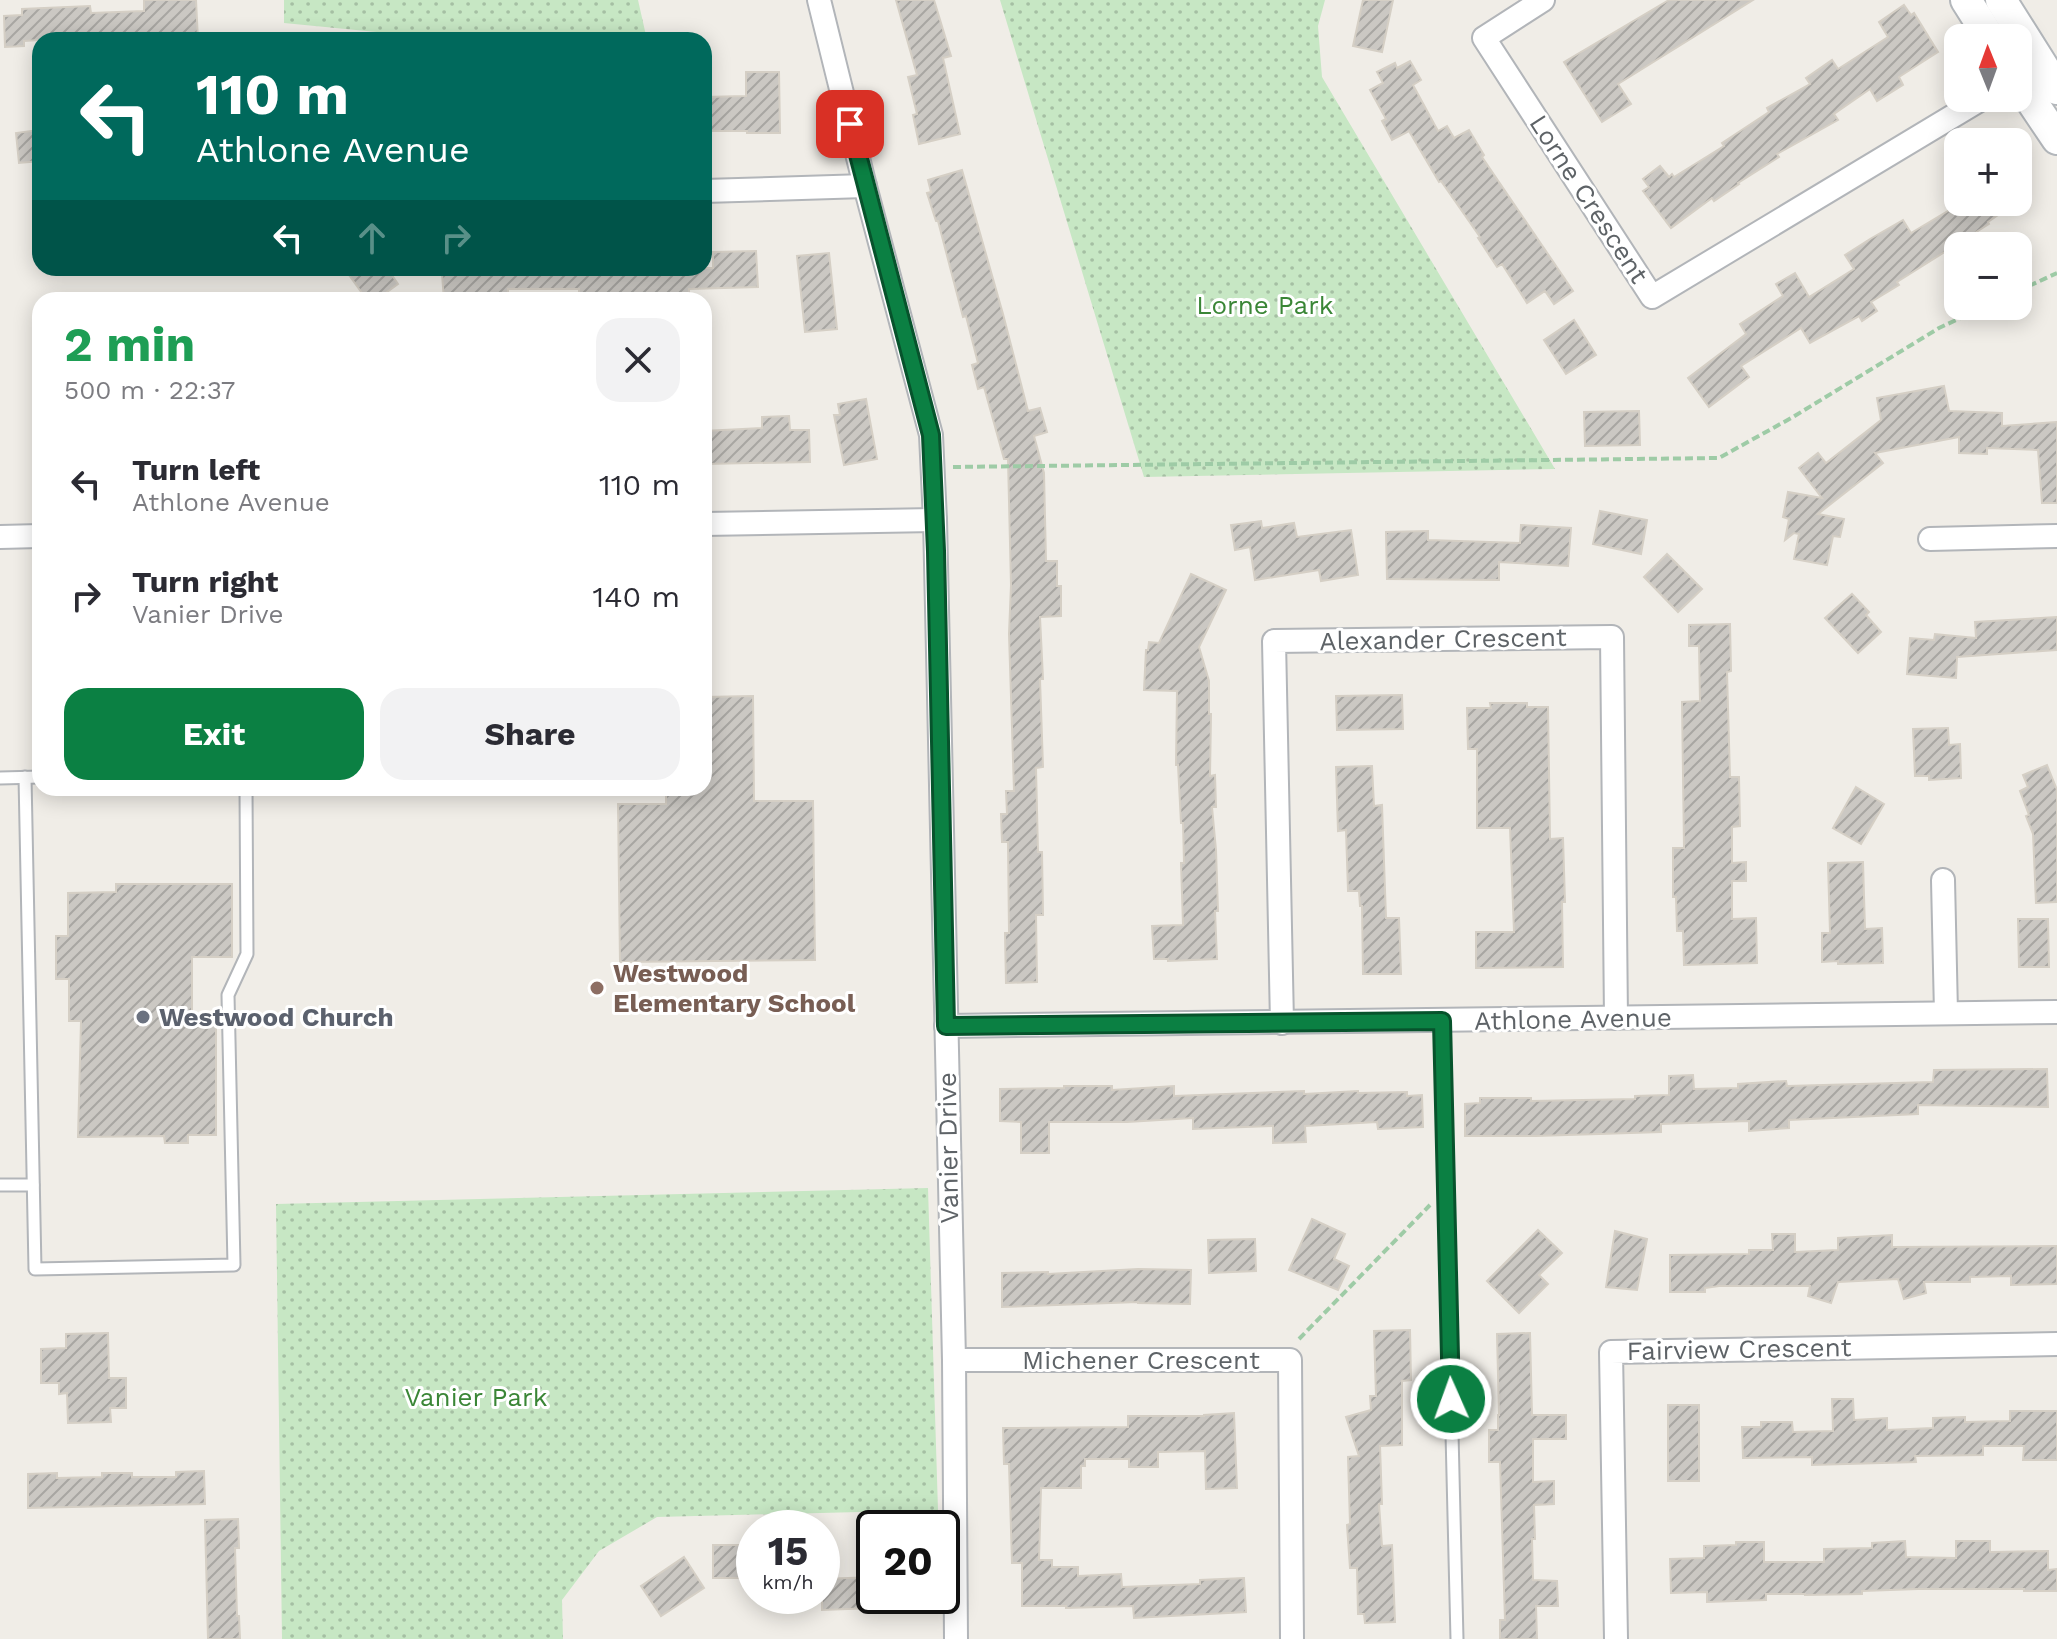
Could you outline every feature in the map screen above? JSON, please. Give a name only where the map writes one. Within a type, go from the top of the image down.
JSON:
[{"type":"street","name":"Vanier Drive","points":[[819,0],[931,435],[954,1360],[956,1639]]},
{"type":"street","name":"Lorne Crescent","points":[[1543,0],[1484,38],[1652,297],[1960,112]]},
{"type":"street","points":[[1966,0],[1981,24]]},
{"type":"street","points":[[2001,0],[2057,89]]},
{"type":"street","points":[[2032,102],[2057,139]]},
{"type":"street","points":[[712,191],[865,186]]},
{"type":"street","points":[[712,524],[935,520]]},
{"type":"street","points":[[0,537],[32,536]]},
{"type":"street","points":[[1930,539],[2057,536]]},
{"type":"street","name":"Alexander Crescent","points":[[1282,1023],[1274,641],[1612,637],[1616,1018]]},
{"type":"street","points":[[1943,880],[1946,1013]]},
{"type":"street","name":"Athlone Avenue","points":[[946,1026],[2057,1012]]},
{"type":"street","name":"Fairview Crescent","points":[[1616,1639],[1611,1352],[2057,1344]]},
{"type":"street","name":"Michener Crescent","points":[[954,1360],[1290,1360],[1292,1639]]},
{"type":"lane","points":[[25,777],[35,1269],[234,1265],[228,995],[247,954],[246,796]]},
{"type":"lane","points":[[0,778],[32,777]]},
{"type":"lane","points":[[1442,1021],[1457,1639]]},
{"type":"lane","points":[[0,1185],[33,1185]]},
{"type":"path","points":[[2032,285],[2057,273]]},
{"type":"path","points":[[933,467],[1719,458],[1956,320]]},
{"type":"path","points":[[1290,1360],[1290,1349],[1446,1189]]},
{"type":"green space","points":[[284,0],[638,0],[645,32],[377,32],[284,23]]},
{"type":"green space","name":"Lorne Park","points":[[1000,0],[1325,0],[1318,26],[1322,77],[1555,469],[1144,477]]},
{"type":"green space","name":"Vanier Park","points":[[928,1188],[938,1510],[840,1512],[840,1510],[736,1510],[736,1515],[657,1517],[599,1551],[562,1600],[563,1639],[282,1639],[276,1204]]},
{"type":"building","points":[[144,0],[196,0],[198,32],[32,32],[32,40],[24,41],[24,46],[5,47],[4,16],[22,15],[22,9],[90,6],[91,13],[144,11]]},
{"type":"building","points":[[896,0],[934,0],[951,56],[943,58],[960,134],[919,144],[913,115],[917,114],[908,77],[917,75]]},
{"type":"building","points":[[1363,0],[1393,0],[1382,52],[1353,46]]},
{"type":"building","points":[[1669,0],[1753,0],[1618,84],[1631,104],[1602,122],[1564,62]]},
{"type":"building","points":[[1904,5],[1911,15],[1914,13],[1938,52],[1899,77],[1903,85],[1877,101],[1870,89],[1834,114],[1838,120],[1777,154],[1779,157],[1714,201],[1712,198],[1671,228],[1643,191],[1649,187],[1643,179],[1660,166],[1669,177],[1672,174],[1674,177],[1724,146],[1722,143],[1769,112],[1767,108],[1810,84],[1806,78],[1832,60],[1838,69],[1888,37],[1879,22]]},
{"type":"building","points":[[1410,61],[1421,80],[1413,85],[1438,131],[1447,126],[1454,138],[1469,130],[1484,155],[1482,157],[1573,291],[1554,304],[1545,291],[1527,303],[1502,264],[1497,267],[1480,237],[1439,182],[1409,131],[1392,140],[1382,121],[1386,119],[1370,90],[1383,83],[1377,72],[1395,63],[1397,68]]},
{"type":"building","points":[[746,72],[779,72],[780,133],[712,131],[712,97],[746,96]]},
{"type":"building","points":[[32,131],[32,162],[19,163],[16,133]]},
{"type":"building","points":[[962,170],[1028,411],[1040,408],[1047,432],[1034,436],[1044,473],[1046,561],[1057,561],[1061,616],[1040,617],[1043,767],[1036,768],[1043,915],[1036,915],[1037,982],[1006,983],[1008,842],[1002,842],[1001,814],[1007,814],[1006,791],[1014,791],[1008,459],[1004,459],[984,387],[978,389],[972,365],[978,363],[966,316],[963,317],[938,221],[927,193],[931,192],[928,180]]},
{"type":"building","points":[[1944,213],[1944,216],[1997,216],[1976,232],[1944,232],[1944,252],[1871,302],[1877,311],[1862,321],[1859,316],[1810,343],[1801,328],[1741,366],[1749,377],[1709,407],[1688,378],[1746,334],[1740,324],[1783,296],[1776,284],[1795,273],[1809,297],[1854,269],[1845,255],[1870,239],[1903,220],[1911,233]]},
{"type":"building","points":[[756,251],[758,287],[689,289],[689,292],[508,289],[508,292],[443,292],[442,276],[712,276],[713,252]]},
{"type":"building","points":[[829,253],[837,329],[805,332],[797,256]]},
{"type":"building","points":[[350,276],[392,276],[398,284],[387,292],[361,292]]},
{"type":"building","points":[[1574,320],[1596,355],[1566,374],[1544,340]]},
{"type":"building","points":[[1944,386],[1949,411],[2002,413],[2002,426],[2057,422],[2057,503],[2042,503],[2038,450],[1987,448],[1987,454],[1959,453],[1959,437],[1875,453],[1883,463],[1818,514],[1844,519],[1840,537],[1833,536],[1827,565],[1794,559],[1799,534],[1794,533],[1785,540],[1789,519],[1783,517],[1788,492],[1822,498],[1799,468],[1818,453],[1826,463],[1881,420],[1877,398]]},
{"type":"building","points":[[866,399],[877,459],[844,465],[834,415],[840,415],[838,404]]},
{"type":"building","points":[[1639,411],[1640,445],[1585,446],[1584,412]]},
{"type":"building","points":[[789,416],[790,430],[809,430],[810,462],[712,464],[712,431],[762,428],[762,417]]},
{"type":"building","points":[[1600,511],[1647,520],[1641,554],[1593,544]]},
{"type":"building","points":[[1261,521],[1262,528],[1294,523],[1297,537],[1351,530],[1358,575],[1321,581],[1319,570],[1255,580],[1250,547],[1235,550],[1231,525]]},
{"type":"building","points":[[1521,525],[1571,528],[1568,566],[1499,562],[1499,580],[1387,579],[1386,532],[1428,531],[1428,540],[1520,543]]},
{"type":"building","points":[[1667,554],[1702,589],[1678,612],[1644,577]]},
{"type":"building","points":[[1191,574],[1226,590],[1199,647],[1209,681],[1210,776],[1215,775],[1216,807],[1212,807],[1216,850],[1217,959],[1168,961],[1154,959],[1152,926],[1183,925],[1183,823],[1176,765],[1177,691],[1144,690],[1146,650],[1149,642],[1159,643]]},
{"type":"building","points":[[1852,594],[1869,612],[1866,615],[1881,632],[1858,653],[1825,618]]},
{"type":"building","points":[[2057,617],[2057,650],[1957,657],[1956,678],[1907,674],[1910,638],[1934,640],[1935,634],[1976,638],[1975,622]]},
{"type":"building","points":[[1730,624],[1731,671],[1727,672],[1730,777],[1739,777],[1740,826],[1732,827],[1732,863],[1746,862],[1746,881],[1732,881],[1732,919],[1756,918],[1757,963],[1684,965],[1683,931],[1677,931],[1676,897],[1673,897],[1673,848],[1684,848],[1682,702],[1700,701],[1699,646],[1689,646],[1689,625]]},
{"type":"building","points":[[1402,695],[1403,729],[1337,730],[1336,696]]},
{"type":"building","points":[[753,696],[754,801],[813,801],[815,960],[620,962],[618,804],[666,804],[666,796],[712,796],[712,697]]},
{"type":"building","points":[[1490,703],[1527,703],[1527,707],[1548,707],[1550,839],[1563,838],[1563,967],[1476,968],[1476,932],[1514,932],[1510,828],[1477,828],[1477,749],[1468,749],[1467,708],[1491,708]]},
{"type":"building","points":[[1948,728],[1949,745],[1960,744],[1961,778],[1929,780],[1929,776],[1915,776],[1913,729]]},
{"type":"building","points":[[2047,765],[2057,790],[2057,902],[2036,903],[2033,834],[2020,791],[2028,787],[2023,775]]},
{"type":"building","points":[[1372,766],[1374,806],[1382,805],[1386,918],[1399,918],[1401,974],[1363,974],[1362,906],[1359,891],[1348,891],[1346,830],[1338,831],[1336,767]]},
{"type":"building","points":[[1856,787],[1884,804],[1861,844],[1833,828]]},
{"type":"building","points":[[1863,862],[1865,929],[1882,928],[1883,963],[1822,962],[1822,933],[1830,933],[1828,863]]},
{"type":"building","name":"Westwood Church","points":[[116,884],[232,884],[232,957],[192,957],[192,1014],[216,1014],[216,1135],[188,1135],[188,1143],[165,1143],[164,1136],[78,1137],[81,1021],[69,1021],[69,979],[56,979],[56,936],[68,936],[68,893],[116,892]]},
{"type":"building","points":[[2018,919],[2048,919],[2049,967],[2019,967]]},
{"type":"building","points":[[2047,1069],[2048,1107],[1918,1105],[1918,1114],[1789,1120],[1789,1128],[1749,1131],[1749,1121],[1661,1124],[1661,1132],[1465,1136],[1465,1104],[1480,1103],[1480,1098],[1531,1098],[1531,1101],[1635,1099],[1635,1096],[1669,1095],[1669,1076],[1693,1075],[1694,1089],[1738,1088],[1738,1084],[1786,1081],[1787,1086],[1933,1082],[1934,1070]]},
{"type":"building","points":[[1112,1086],[1112,1090],[1174,1086],[1174,1096],[1304,1091],[1304,1094],[1407,1092],[1407,1096],[1422,1095],[1423,1127],[1378,1129],[1377,1122],[1305,1126],[1306,1142],[1273,1143],[1273,1126],[1193,1129],[1193,1118],[1049,1122],[1049,1153],[1021,1153],[1021,1122],[1000,1121],[1000,1089]]},
{"type":"building","points":[[1312,1219],[1345,1234],[1334,1259],[1349,1266],[1338,1290],[1289,1270]]},
{"type":"building","points":[[1538,1230],[1562,1253],[1539,1275],[1548,1284],[1519,1313],[1487,1281]]},
{"type":"building","points":[[1615,1231],[1647,1239],[1637,1290],[1606,1287]]},
{"type":"building","points":[[1772,1234],[1795,1234],[1795,1252],[1838,1250],[1838,1238],[1892,1235],[1892,1247],[2057,1246],[2057,1284],[2011,1285],[2011,1276],[1970,1277],[1970,1282],[1924,1282],[1926,1293],[1904,1299],[1898,1279],[1838,1282],[1831,1303],[1808,1296],[1810,1286],[1719,1286],[1705,1288],[1705,1292],[1670,1292],[1670,1255],[1749,1254],[1749,1250],[1773,1250]]},
{"type":"building","points":[[1255,1239],[1256,1271],[1209,1273],[1208,1240]]},
{"type":"building","points":[[1191,1270],[1190,1304],[1138,1302],[1002,1307],[1002,1273]]},
{"type":"building","points":[[1410,1330],[1411,1380],[1402,1381],[1402,1445],[1380,1446],[1382,1546],[1392,1545],[1395,1622],[1365,1623],[1364,1614],[1358,1614],[1357,1568],[1350,1568],[1348,1457],[1359,1456],[1346,1417],[1371,1410],[1370,1396],[1376,1396],[1374,1331]]},
{"type":"building","points":[[108,1333],[109,1378],[126,1378],[126,1408],[110,1408],[111,1422],[68,1423],[67,1393],[59,1394],[59,1383],[41,1383],[41,1349],[66,1348],[66,1334]]},
{"type":"building","points":[[1530,1333],[1532,1415],[1566,1415],[1566,1439],[1533,1439],[1533,1482],[1554,1481],[1554,1504],[1534,1505],[1533,1580],[1557,1581],[1558,1606],[1536,1606],[1537,1639],[1500,1639],[1500,1620],[1505,1620],[1500,1462],[1489,1462],[1489,1430],[1498,1430],[1499,1415],[1497,1334]]},
{"type":"building","points":[[1832,1399],[1853,1399],[1854,1420],[1887,1418],[1887,1430],[1933,1428],[1933,1418],[1965,1417],[1965,1422],[2010,1421],[2010,1411],[2057,1411],[2057,1460],[2023,1460],[2024,1446],[1983,1446],[1983,1455],[1915,1456],[1916,1462],[1812,1465],[1812,1457],[1743,1458],[1742,1427],[1761,1427],[1761,1422],[1792,1422],[1793,1432],[1833,1431]]},
{"type":"building","points":[[1668,1405],[1699,1405],[1699,1481],[1668,1481]]},
{"type":"building","points":[[1234,1413],[1237,1488],[1206,1489],[1205,1451],[1158,1452],[1158,1467],[1129,1467],[1129,1459],[1085,1459],[1085,1466],[1081,1466],[1081,1488],[1041,1488],[1039,1560],[1052,1560],[1052,1567],[1078,1567],[1078,1576],[1121,1574],[1122,1587],[1200,1584],[1200,1580],[1244,1578],[1246,1612],[1134,1618],[1133,1606],[1022,1606],[1022,1563],[1012,1563],[1009,1464],[1004,1464],[1003,1428],[1128,1427],[1128,1416]]},
{"type":"building","points":[[204,1471],[205,1504],[28,1508],[28,1474],[57,1473],[57,1478],[102,1477],[102,1473],[176,1477],[176,1472]]},
{"type":"building","points":[[238,1519],[239,1548],[235,1548],[240,1639],[208,1639],[205,1520]]},
{"type":"building","points":[[1905,1541],[1906,1557],[1956,1558],[1956,1541],[1990,1541],[1990,1552],[2048,1551],[2048,1570],[2057,1569],[2057,1591],[1918,1589],[1862,1591],[1862,1594],[1766,1594],[1766,1600],[1707,1602],[1707,1592],[1671,1593],[1670,1559],[1704,1558],[1704,1546],[1764,1542],[1764,1562],[1824,1562],[1824,1549],[1872,1548],[1872,1543]]},
{"type":"building","points":[[713,1545],[736,1545],[736,1578],[713,1578]]},
{"type":"building","points":[[684,1557],[704,1588],[661,1616],[641,1586]]},
{"type":"building","points":[[840,1578],[856,1578],[856,1609],[840,1609]]},
{"type":"place","name":"Westwood Elementary School","points":[[597,988]]},
{"type":"place","name":"Westwood Church","points":[[143,1017]]},
{"type":"route","points":[[850,124],[931,435],[946,1026],[1442,1021],[1451,1399]]}]
